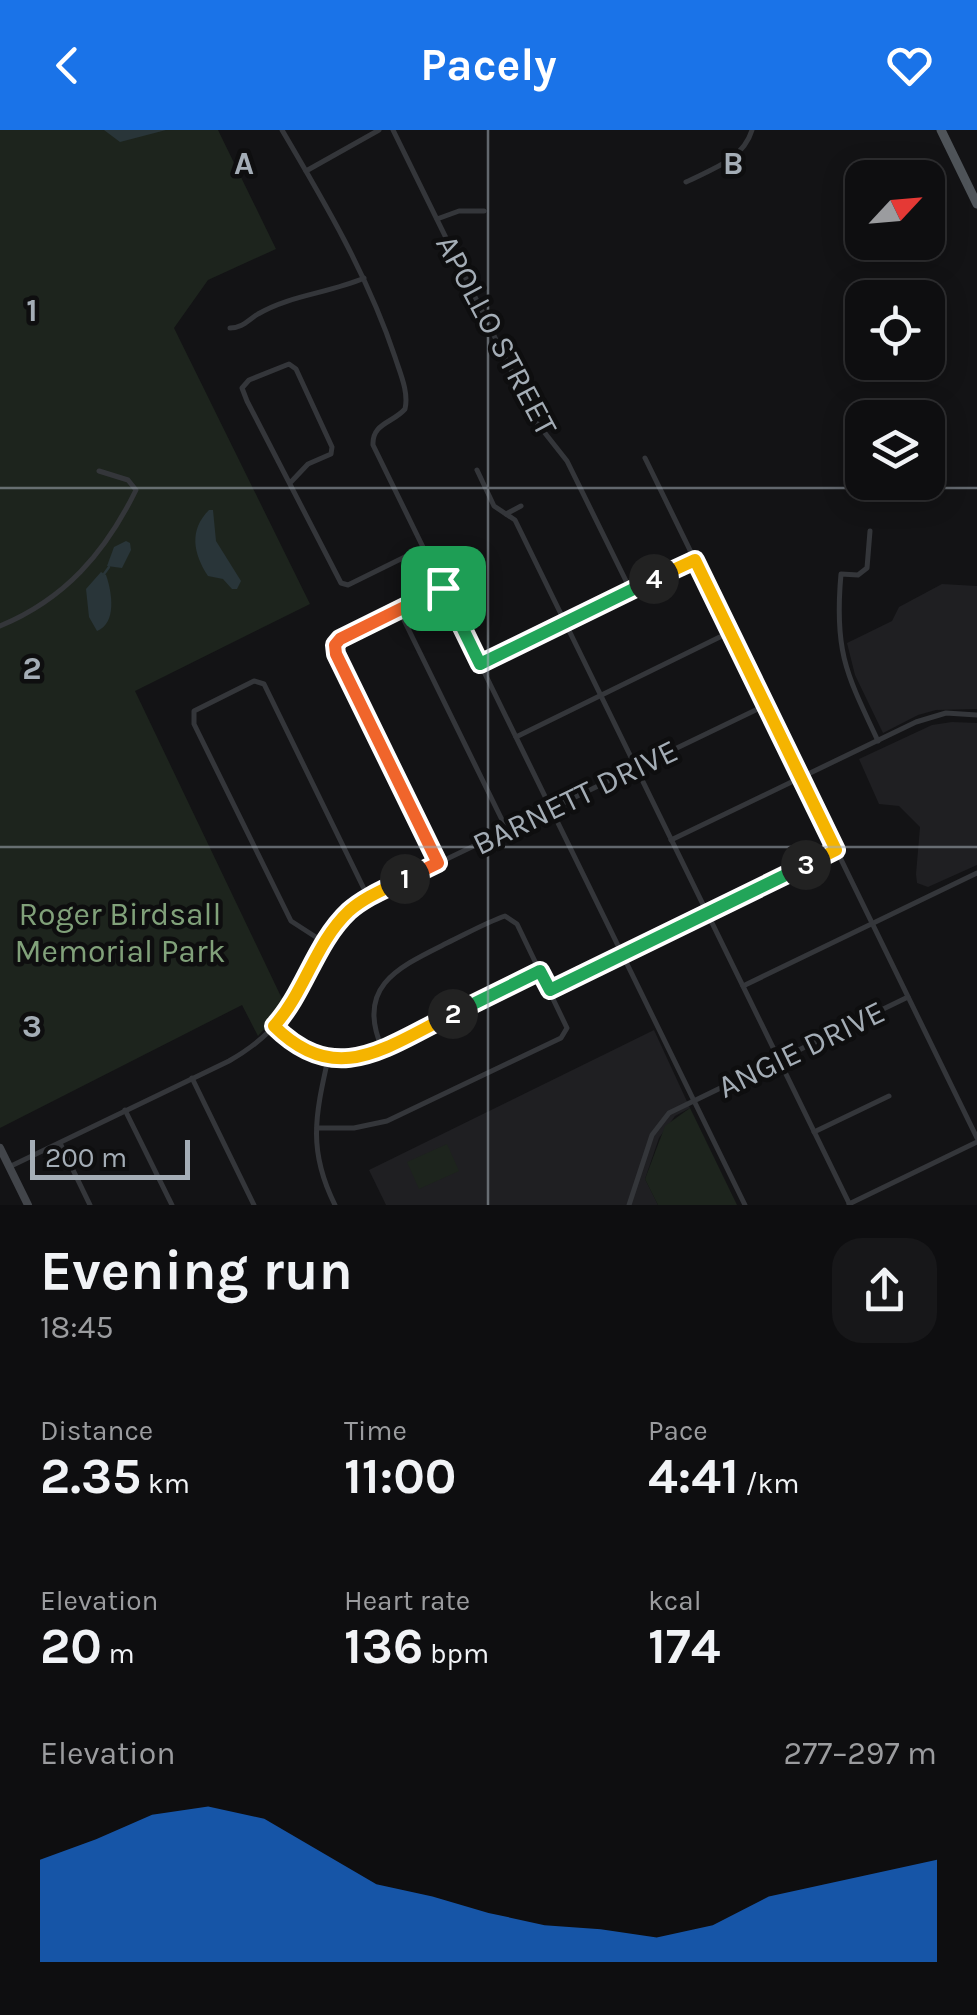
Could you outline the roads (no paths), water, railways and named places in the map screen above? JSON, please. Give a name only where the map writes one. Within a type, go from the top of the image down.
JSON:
[{"type":"main road","points":[[941,130],[977,204]]},
{"type":"main road","points":[[0,1148],[28,1205]]},
{"type":"street","points":[[282,130],[364,278],[406,397],[401,413],[374,434],[373,444],[744,1205]]},
{"type":"street","points":[[306,171],[379,130]]},
{"type":"street","name":"APOLLO STREET","points":[[393,130],[537,423],[568,461],[631,591]]},
{"type":"street","points":[[686,182],[736,156],[752,130]]},
{"type":"street","points":[[437,219],[459,211],[484,211]]},
{"type":"street","points":[[230,328],[239,328],[257,314],[282,303],[332,291],[364,278]]},
{"type":"street","points":[[290,483],[308,464],[330,454],[332,446],[296,369],[289,364],[249,380],[242,388],[290,483],[344,584],[423,548]]},
{"type":"street","points":[[477,470],[494,506],[515,520],[848,1205],[977,1140],[645,458]]},
{"type":"street","points":[[0,626],[64,590],[108,541],[136,490],[128,480],[99,470]]},
{"type":"street","points":[[506,514],[520,506]]},
{"type":"street","points":[[870,531],[867,568],[858,575],[841,574],[836,608],[843,661],[878,741]]},
{"type":"street","points":[[480,664],[695,560]]},
{"type":"street","points":[[438,863],[335,645],[443,588]]},
{"type":"street","points":[[398,610],[506,830]]},
{"type":"street","points":[[516,737],[730,632]]},
{"type":"street","points":[[325,943],[291,921],[194,724],[194,711],[254,681],[264,684],[368,897]]},
{"type":"street","name":"BARNETT DRIVE","points":[[10,1167],[239,1055],[288,1009],[325,943],[343,918],[368,897],[766,705]]},
{"type":"street","points":[[672,840],[936,715],[977,714]]},
{"type":"street","points":[[550,990],[836,850]]},
{"type":"street","points":[[743,986],[977,873]]},
{"type":"street","points":[[317,1128],[364,1127],[397,1118],[560,1038],[566,1032],[566,1024],[515,921],[501,917],[406,964],[388,978],[376,997],[374,1012],[374,1028],[382,1048]]},
{"type":"street","points":[[274,1026],[301,1050],[328,1059],[352,1059],[540,971]]},
{"type":"street","name":"ANGIE DRIVE","points":[[629,1205],[656,1129],[669,1113],[908,997]]},
{"type":"street","points":[[328,1059],[317,1128],[317,1161],[335,1205]]},
{"type":"street","points":[[192,1078],[254,1205]]},
{"type":"street","points":[[814,1132],[889,1096]]},
{"type":"street","points":[[126,1110],[172,1205]]},
{"type":"street","points":[[60,1143],[90,1205]]},
{"type":"waterway","points":[[104,574],[109,567]]},
{"type":"park label","name":"Roger Birdsall Memorial Park","points":[[120,932]]}]
